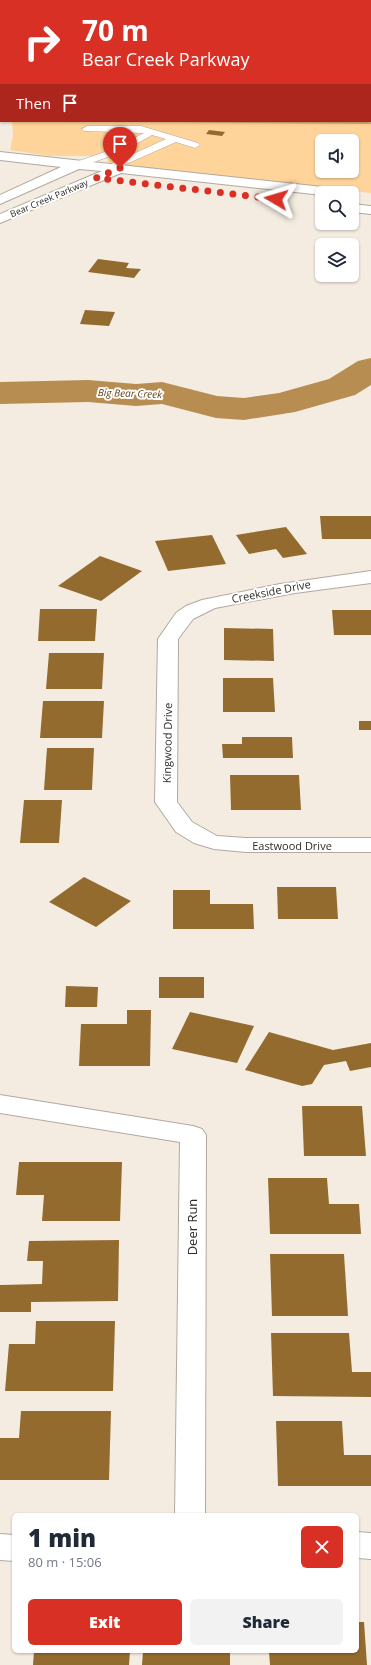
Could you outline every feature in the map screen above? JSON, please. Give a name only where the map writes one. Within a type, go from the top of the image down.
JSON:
[{"type":"main road","points":[[0,156],[315,190]]},
{"type":"main road","name":"Bear Creek Parkway","points":[[0,200],[79,164]]},
{"type":"main road","points":[[0,168],[315,203]]},
{"type":"main road","name":"Bear Creek Parkway","points":[[0,219],[116,168]]},
{"type":"main road","points":[[359,195],[371,196]]},
{"type":"main road","points":[[359,209],[371,210]]},
{"type":"main road","name":"Creekside Drive","points":[[178,623],[185,615],[205,605],[238,597],[308,583],[371,577]]},
{"type":"main road","name":"Kingwood Drive","points":[[178,623],[168,639],[166,802],[184,826],[202,838],[214,842]]},
{"type":"main road","name":"Eastwood Drive","points":[[214,842],[246,846],[371,845]]},
{"type":"main road","name":"Deer Run","points":[[0,1104],[193,1135],[190,1513]]},
{"type":"main road","points":[[359,1545],[371,1546]]},
{"type":"main road","points":[[0,1547],[12,1548]]},
{"type":"lane","points":[[87,129],[129,125],[195,145]]},
{"type":"lane","points":[[79,164],[101,158],[122,149],[151,132]]},
{"type":"lane","points":[[116,168],[175,139]]},
{"type":"shaded area","points":[[12,122],[371,122],[371,193],[359,192],[359,186],[315,186],[315,188],[107,169],[109,156],[50,156],[10,150],[13,135]]},
{"type":"shaded area","points":[[153,122],[371,122],[371,124]]},
{"type":"building","points":[[209,130],[225,132],[222,136],[206,134]]},
{"type":"building","points":[[98,259],[129,263],[126,268],[141,269],[134,278],[88,272]]},
{"type":"building","points":[[85,310],[115,312],[109,326],[80,324]]},
{"type":"building","points":[[320,516],[371,516],[371,539],[322,539]]},
{"type":"building","points":[[286,527],[307,554],[283,558],[276,549],[249,554],[236,535]]},
{"type":"building","points":[[212,535],[226,564],[168,571],[155,541]]},
{"type":"building","points":[[100,556],[142,571],[101,601],[58,586]]},
{"type":"building","points":[[40,609],[97,609],[95,641],[38,641]]},
{"type":"building","points":[[332,610],[371,610],[371,635],[334,635]]},
{"type":"building","points":[[224,628],[273,629],[274,661],[224,660]]},
{"type":"building","points":[[49,653],[104,653],[102,689],[46,689]]},
{"type":"building","points":[[223,678],[273,678],[275,712],[223,712]]},
{"type":"building","points":[[43,701],[104,701],[102,738],[40,738]]},
{"type":"building","points":[[359,721],[371,721],[371,730],[359,730]]},
{"type":"building","points":[[242,737],[292,737],[293,758],[223,758],[222,744],[242,744]]},
{"type":"building","points":[[47,748],[94,748],[92,790],[44,790]]},
{"type":"building","points":[[230,775],[299,775],[301,810],[231,810]]},
{"type":"building","points":[[24,800],[62,800],[59,843],[20,843]]},
{"type":"building","points":[[84,877],[131,901],[96,927],[49,902]]},
{"type":"building","points":[[277,887],[336,887],[338,919],[278,919]]},
{"type":"building","points":[[173,890],[210,890],[210,904],[253,904],[254,929],[173,929]]},
{"type":"building","points":[[159,977],[204,977],[204,998],[159,998]]},
{"type":"building","points":[[66,986],[98,987],[97,1007],[65,1007]]},
{"type":"building","points":[[127,1010],[151,1010],[150,1066],[79,1066],[81,1024],[127,1024]]},
{"type":"building","points":[[190,1012],[254,1026],[237,1063],[172,1049]]},
{"type":"building","points":[[269,1032],[333,1050],[371,1043],[371,1067],[350,1071],[346,1061],[324,1065],[312,1084],[302,1086],[245,1070]]},
{"type":"building","points":[[302,1106],[362,1106],[366,1156],[304,1156]]},
{"type":"building","points":[[19,1162],[122,1162],[120,1221],[42,1221],[44,1195],[16,1195]]},
{"type":"building","points":[[268,1178],[327,1178],[329,1204],[359,1204],[361,1234],[270,1234]]},
{"type":"building","points":[[119,1240],[118,1301],[31,1302],[31,1312],[0,1312],[0,1285],[42,1284],[43,1261],[27,1261],[29,1241]]},
{"type":"building","points":[[270,1254],[344,1254],[348,1316],[272,1316]]},
{"type":"building","points":[[36,1321],[115,1321],[113,1391],[5,1391],[9,1344],[35,1344]]},
{"type":"building","points":[[271,1333],[349,1333],[352,1372],[371,1372],[371,1397],[273,1396]]},
{"type":"building","points":[[21,1411],[111,1411],[109,1480],[0,1480],[0,1438],[19,1438]]},
{"type":"building","points":[[276,1421],[342,1421],[344,1455],[371,1455],[371,1486],[278,1486]]},
{"type":"building","points":[[359,1622],[364,1622],[367,1665],[270,1665],[269,1653],[359,1653]]},
{"type":"building","points":[[34,1653],[130,1653],[129,1665],[33,1665]]},
{"type":"building","points":[[143,1653],[230,1653],[230,1665],[142,1665]]},
{"type":"waterway","name":"Big Bear Creek","points":[[0,393],[88,391],[136,395],[162,393],[216,407],[244,409],[282,404],[342,387],[371,369]]},
{"type":"route","points":[[120,168],[96,178],[276,199]]}]
